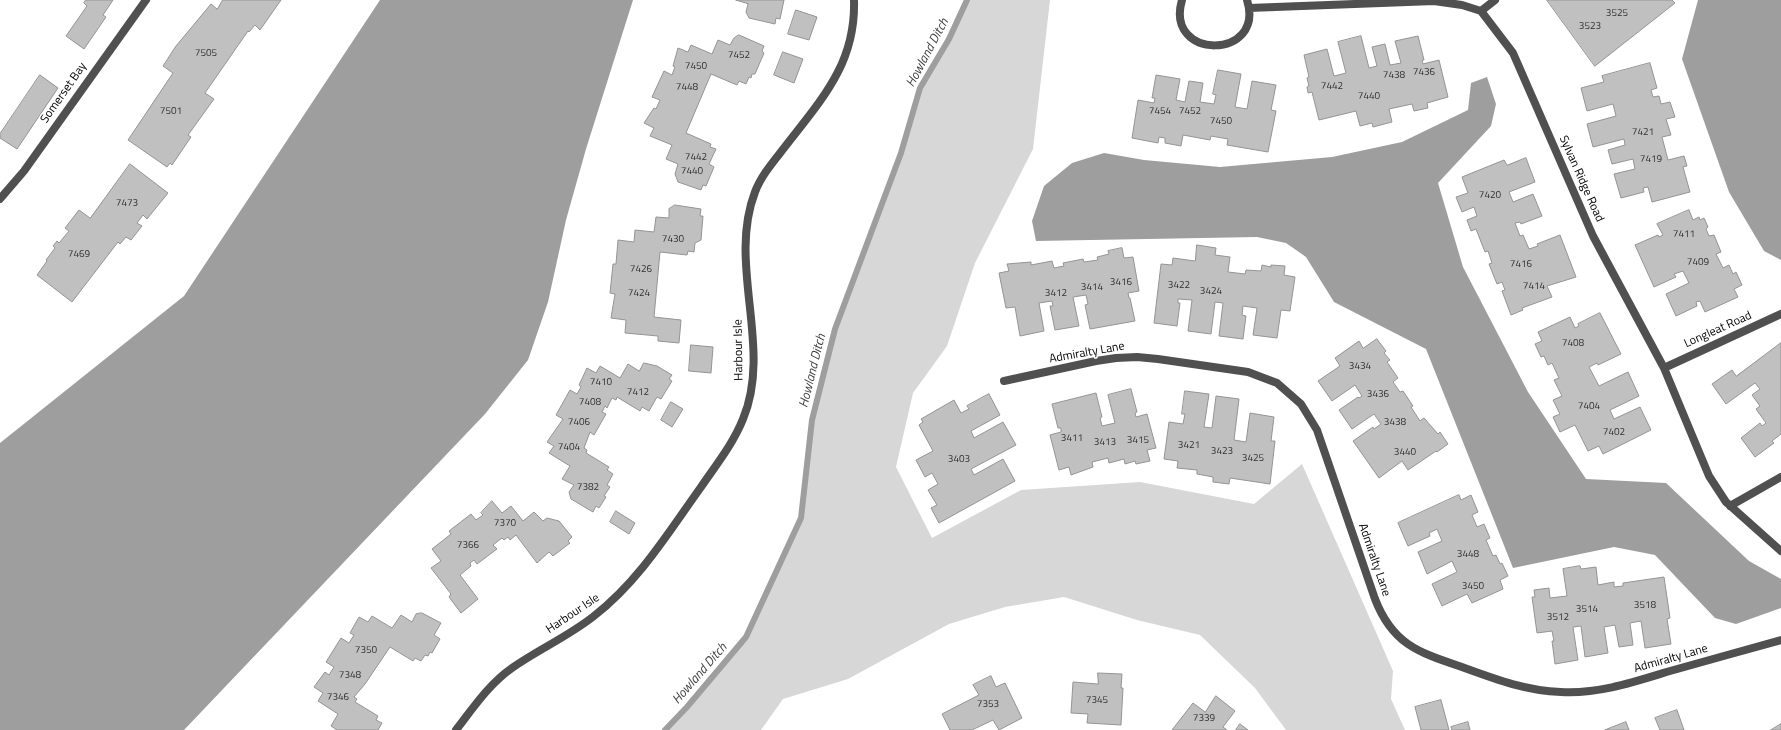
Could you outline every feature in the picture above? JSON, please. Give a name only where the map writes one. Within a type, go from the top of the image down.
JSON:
[{"type":"street","name":"Somerset Bay","points":[[0,199],[24,171],[146,0]]},
{"type":"street","name":"Harbour Isle","points":[[456,730],[481,697],[511,669],[595,616],[624,590],[650,560],[729,447],[744,418],[752,376],[745,240],[749,211],[755,191],[765,173],[831,86],[841,68],[851,41],[854,21],[854,0]]},
{"type":"street","points":[[1182,0],[1180,18],[1185,30],[1194,40],[1213,47],[1226,45],[1238,38],[1248,21],[1248,4],[1434,1],[1462,5],[1481,11],[1495,0]]},
{"type":"street","name":"Sylvan Ridge Road","points":[[1481,11],[1513,53],[1593,236],[1664,368],[1703,465],[1718,492],[1730,506],[1781,551]]},
{"type":"street","name":"Longleat Road","points":[[1664,368],[1781,314]]},
{"type":"street","name":"Admiralty Lane","points":[[1004,381],[1103,360],[1137,357],[1248,372],[1277,383],[1301,404],[1317,430],[1375,599],[1391,629],[1415,650],[1497,680],[1528,689],[1560,692],[1602,690],[1781,640]]},
{"type":"street","points":[[1730,506],[1781,477]]},
{"type":"shaded area","points":[[380,0],[633,0],[586,149],[566,220],[548,302],[528,360],[485,414],[184,730],[0,730],[0,443],[184,296]]},
{"type":"shaded area","points":[[967,0],[1050,0],[1033,149],[975,263],[947,346],[913,393],[896,467],[932,538],[1021,490],[1140,482],[1254,504],[1302,464],[1393,671],[1391,699],[1405,730],[1286,730],[1255,688],[1200,635],[1137,620],[1064,597],[1005,607],[949,624],[848,679],[783,699],[761,730],[665,730],[687,707],[746,637],[801,518],[812,420],[835,329],[901,153],[920,88],[949,39]]},
{"type":"shaded area","points":[[1698,0],[1781,0],[1781,260],[1764,251],[1729,192],[1682,59]]},
{"type":"shaded area","points":[[1487,77],[1496,104],[1491,126],[1438,183],[1463,267],[1528,392],[1586,479],[1666,483],[1749,561],[1781,579],[1781,608],[1736,624],[1715,618],[1655,555],[1614,547],[1513,568],[1426,349],[1334,302],[1306,257],[1286,243],[1257,237],[1036,241],[1032,221],[1044,186],[1072,163],[1104,153],[1144,160],[1220,167],[1332,157],[1402,142],[1468,110],[1471,83]]},
{"type":"building","points":[[86,0],[113,0],[103,15],[106,17],[84,49],[66,36],[87,6],[84,3]]},
{"type":"building","points":[[223,0],[281,0],[260,30],[255,25],[249,32],[248,31],[205,93],[214,99],[188,135],[191,137],[172,165],[170,163],[167,167],[128,140],[173,73],[163,66],[176,46],[211,4],[217,9]]},
{"type":"building","points":[[736,0],[784,0],[780,19],[776,18],[775,24],[749,18],[746,12],[748,4]]},
{"type":"building","points":[[1547,0],[1672,0],[1675,3],[1595,66]]},
{"type":"building","points":[[796,10],[817,17],[809,40],[788,34]]},
{"type":"building","points":[[739,35],[764,46],[762,51],[764,53],[755,74],[752,74],[751,78],[749,77],[746,84],[739,81],[737,85],[711,74],[686,133],[711,144],[710,147],[716,149],[709,164],[714,167],[706,186],[703,185],[701,190],[678,182],[675,174],[678,164],[666,159],[672,145],[650,136],[654,128],[644,123],[654,108],[656,109],[660,100],[652,97],[664,71],[672,75],[678,48],[688,52],[691,45],[712,54],[718,40],[730,45],[734,38]]},
{"type":"building","points":[[1361,36],[1369,68],[1377,66],[1372,47],[1385,44],[1390,65],[1401,63],[1395,41],[1418,36],[1424,60],[1422,60],[1423,64],[1439,60],[1448,97],[1427,103],[1428,108],[1414,111],[1412,104],[1389,109],[1392,122],[1373,127],[1372,123],[1360,126],[1356,111],[1319,120],[1312,92],[1308,93],[1307,87],[1309,86],[1307,78],[1309,77],[1304,55],[1327,49],[1334,76],[1346,73],[1338,42]]},
{"type":"building","points":[[783,52],[803,59],[794,83],[774,75]]},
{"type":"building","points":[[1650,63],[1657,88],[1651,90],[1653,97],[1659,96],[1661,104],[1670,102],[1675,117],[1666,119],[1671,135],[1662,137],[1668,160],[1684,156],[1687,166],[1683,167],[1690,192],[1652,202],[1648,187],[1643,188],[1644,192],[1621,198],[1614,174],[1635,169],[1633,159],[1612,164],[1608,150],[1625,145],[1624,139],[1593,147],[1587,124],[1616,116],[1613,104],[1587,111],[1581,88],[1604,82],[1602,76]]},
{"type":"building","points":[[1218,70],[1241,74],[1235,107],[1247,109],[1252,81],[1276,85],[1271,110],[1276,111],[1268,152],[1227,145],[1228,139],[1211,136],[1210,140],[1183,135],[1181,146],[1165,143],[1165,138],[1159,137],[1158,143],[1132,138],[1138,100],[1154,103],[1155,98],[1152,98],[1156,75],[1180,79],[1176,100],[1185,102],[1189,81],[1203,83],[1200,102],[1214,104],[1216,95],[1213,94]]},
{"type":"building","points":[[40,75],[58,88],[17,149],[0,138],[0,134]]},
{"type":"building","points":[[1526,158],[1535,182],[1509,192],[1513,202],[1533,194],[1542,216],[1521,224],[1520,222],[1515,223],[1520,236],[1523,235],[1529,249],[1538,246],[1537,244],[1560,235],[1576,277],[1547,286],[1552,297],[1522,308],[1523,310],[1511,315],[1502,291],[1505,290],[1502,282],[1497,284],[1489,264],[1492,263],[1488,251],[1485,252],[1476,229],[1471,231],[1467,220],[1477,216],[1474,207],[1462,212],[1456,197],[1468,193],[1462,177],[1504,160],[1507,165]]},
{"type":"building","points":[[130,164],[168,193],[147,219],[143,215],[137,223],[142,226],[131,240],[126,237],[120,244],[118,242],[72,302],[37,275],[55,248],[53,246],[57,241],[59,243],[69,231],[65,228],[79,210],[90,218]]},
{"type":"building","points":[[675,205],[701,209],[700,216],[703,216],[701,240],[695,243],[694,252],[688,251],[687,255],[660,252],[654,317],[681,320],[679,343],[658,341],[658,336],[625,333],[626,320],[611,318],[615,294],[610,293],[613,264],[616,264],[618,240],[634,242],[635,230],[654,232],[656,217],[669,218],[669,209]]},
{"type":"building","points":[[1689,210],[1693,220],[1699,217],[1700,220],[1704,218],[1708,227],[1706,229],[1709,236],[1714,235],[1721,252],[1716,254],[1723,268],[1729,265],[1733,274],[1736,272],[1742,285],[1734,289],[1738,297],[1705,312],[1700,301],[1696,302],[1697,306],[1676,316],[1666,294],[1689,283],[1683,271],[1674,274],[1676,277],[1654,287],[1635,245],[1658,235],[1659,237],[1663,235],[1657,224]]},
{"type":"building","points":[[1197,245],[1216,248],[1215,255],[1230,257],[1228,272],[1245,274],[1246,270],[1261,271],[1262,265],[1271,267],[1271,265],[1285,266],[1284,275],[1295,277],[1290,311],[1281,310],[1277,338],[1253,335],[1257,308],[1243,306],[1242,315],[1246,316],[1243,339],[1219,336],[1223,303],[1215,302],[1211,334],[1188,331],[1192,300],[1178,299],[1178,303],[1180,303],[1177,326],[1154,323],[1161,264],[1172,265],[1173,258],[1195,261]]},
{"type":"building","points":[[1122,248],[1124,258],[1133,257],[1139,291],[1128,293],[1135,321],[1090,329],[1085,305],[1088,304],[1086,295],[1073,297],[1079,326],[1055,330],[1050,306],[1053,306],[1052,301],[1039,303],[1044,331],[1020,336],[1015,307],[1006,308],[999,273],[1009,271],[1007,264],[1031,262],[1031,265],[1052,261],[1054,268],[1064,266],[1063,263],[1083,259],[1084,262],[1098,260],[1097,257],[1109,254],[1108,251]]},
{"type":"building","points":[[1600,313],[1621,354],[1598,365],[1597,363],[1589,367],[1599,386],[1628,372],[1639,396],[1610,410],[1614,419],[1640,407],[1651,430],[1603,454],[1599,446],[1588,451],[1575,425],[1560,432],[1553,417],[1560,414],[1553,400],[1562,396],[1554,380],[1559,378],[1552,363],[1548,365],[1544,356],[1541,357],[1535,344],[1542,341],[1538,332],[1570,317],[1575,328],[1579,326],[1578,324]]},
{"type":"building","points":[[1377,339],[1386,351],[1384,353],[1390,360],[1387,362],[1398,378],[1393,382],[1400,392],[1403,391],[1413,406],[1411,407],[1420,421],[1424,418],[1438,434],[1440,432],[1448,444],[1408,470],[1402,461],[1379,478],[1353,441],[1373,427],[1374,429],[1381,424],[1374,414],[1352,429],[1339,410],[1358,397],[1359,398],[1362,396],[1355,385],[1332,401],[1318,381],[1340,366],[1335,358],[1359,341],[1363,348]]},
{"type":"building","points":[[1781,343],[1781,434],[1772,441],[1774,443],[1755,457],[1741,438],[1760,423],[1762,426],[1766,423],[1756,409],[1760,406],[1752,395],[1760,389],[1755,383],[1726,404],[1712,384],[1732,370],[1736,376]]},
{"type":"building","points":[[691,345],[713,347],[711,373],[689,371]]},
{"type":"building","points":[[644,363],[657,366],[672,375],[669,379],[672,381],[661,399],[657,397],[649,411],[642,407],[640,411],[617,397],[616,400],[612,398],[607,408],[605,406],[602,412],[606,414],[594,435],[590,432],[584,448],[587,450],[586,453],[609,467],[607,470],[613,474],[607,485],[610,487],[604,496],[606,497],[599,508],[596,506],[593,512],[571,499],[569,492],[574,485],[562,479],[570,466],[549,453],[554,446],[547,442],[563,419],[556,415],[570,390],[577,394],[581,387],[579,385],[587,368],[596,373],[600,366],[620,378],[628,364],[639,371]]},
{"type":"building","points":[[1131,389],[1137,412],[1135,413],[1136,417],[1147,414],[1156,448],[1147,450],[1150,461],[1136,464],[1135,461],[1125,464],[1124,459],[1109,463],[1108,458],[1092,462],[1093,467],[1071,475],[1069,467],[1059,470],[1050,435],[1061,432],[1061,428],[1058,428],[1052,404],[1096,393],[1102,417],[1100,418],[1102,426],[1115,423],[1108,395]]},
{"type":"building","points":[[1185,391],[1209,394],[1204,427],[1212,428],[1216,396],[1239,399],[1234,440],[1246,442],[1250,413],[1274,417],[1271,441],[1275,441],[1270,484],[1230,478],[1229,484],[1213,482],[1213,477],[1197,474],[1197,470],[1177,468],[1178,461],[1164,459],[1169,422],[1183,424],[1185,414],[1182,414]]},
{"type":"building","points":[[989,394],[1000,415],[971,431],[974,438],[1003,422],[1016,445],[971,469],[974,475],[1003,459],[1015,481],[939,523],[931,508],[937,505],[928,490],[938,484],[932,473],[925,477],[916,460],[933,451],[919,425],[923,422],[921,419],[954,400],[961,413],[969,409],[967,406]]},
{"type":"building","points":[[671,402],[683,409],[672,427],[661,420]]},
{"type":"building","points":[[1459,495],[1461,500],[1471,495],[1478,512],[1472,515],[1477,527],[1484,524],[1490,538],[1486,540],[1493,556],[1496,555],[1500,564],[1502,563],[1508,576],[1500,580],[1503,589],[1472,603],[1467,594],[1442,606],[1432,584],[1457,572],[1452,561],[1427,574],[1418,552],[1442,541],[1437,529],[1429,533],[1430,536],[1408,546],[1398,523]]},
{"type":"building","points":[[492,501],[502,513],[511,506],[523,521],[534,512],[543,521],[547,518],[559,521],[572,537],[568,541],[570,543],[553,556],[549,552],[537,563],[516,535],[510,540],[508,537],[504,540],[502,538],[493,545],[497,549],[477,564],[474,560],[470,563],[471,566],[460,575],[478,599],[461,613],[449,597],[451,594],[431,568],[441,561],[432,549],[451,534],[449,531],[471,514],[476,520],[483,515],[481,513]]},
{"type":"building","points":[[616,511],[635,523],[629,534],[610,522]]},
{"type":"building","points":[[1580,566],[1581,569],[1596,567],[1598,585],[1614,582],[1614,587],[1623,586],[1623,583],[1664,577],[1670,618],[1667,619],[1671,644],[1645,648],[1641,621],[1630,623],[1633,645],[1619,647],[1615,625],[1604,627],[1608,653],[1585,657],[1581,626],[1573,627],[1578,660],[1555,664],[1552,631],[1537,633],[1532,597],[1535,597],[1534,590],[1549,588],[1550,598],[1567,596],[1563,569]]},
{"type":"building","points":[[422,613],[441,623],[434,635],[440,639],[432,653],[430,652],[428,656],[425,655],[421,661],[415,658],[413,661],[390,647],[365,684],[354,697],[357,699],[355,702],[378,716],[376,720],[382,723],[378,730],[337,730],[331,726],[338,714],[318,701],[323,693],[314,687],[325,672],[329,675],[334,667],[326,662],[341,638],[349,643],[354,635],[350,633],[359,617],[368,622],[372,616],[392,628],[401,615],[412,622],[416,614]]},
{"type":"building","points":[[1098,673],[1122,674],[1121,688],[1123,688],[1121,725],[1087,723],[1088,714],[1071,713],[1073,682],[1098,684]]},
{"type":"building","points":[[991,676],[996,687],[1005,683],[1022,718],[999,730],[993,720],[972,730],[950,730],[942,714],[979,695],[973,685]]},
{"type":"building","points":[[1216,696],[1235,711],[1223,727],[1227,730],[1172,730],[1193,703],[1205,712]]},
{"type":"building","points":[[1441,700],[1449,730],[1421,730],[1415,707]]},
{"type":"building","points":[[1677,710],[1684,730],[1660,730],[1655,718]]},
{"type":"building","points":[[1468,722],[1470,730],[1452,730],[1451,727]]},
{"type":"building","points":[[1626,722],[1629,730],[1605,730]]},
{"type":"building","points":[[1240,724],[1248,730],[1236,730]]},
{"type":"building","points":[[1781,724],[1781,730],[1771,730]]},
{"type":"waterway","name":"Howland Ditch","points":[[665,730],[687,707],[746,637],[801,518],[812,420],[835,329],[901,153],[920,88],[949,39],[967,0]]}]
